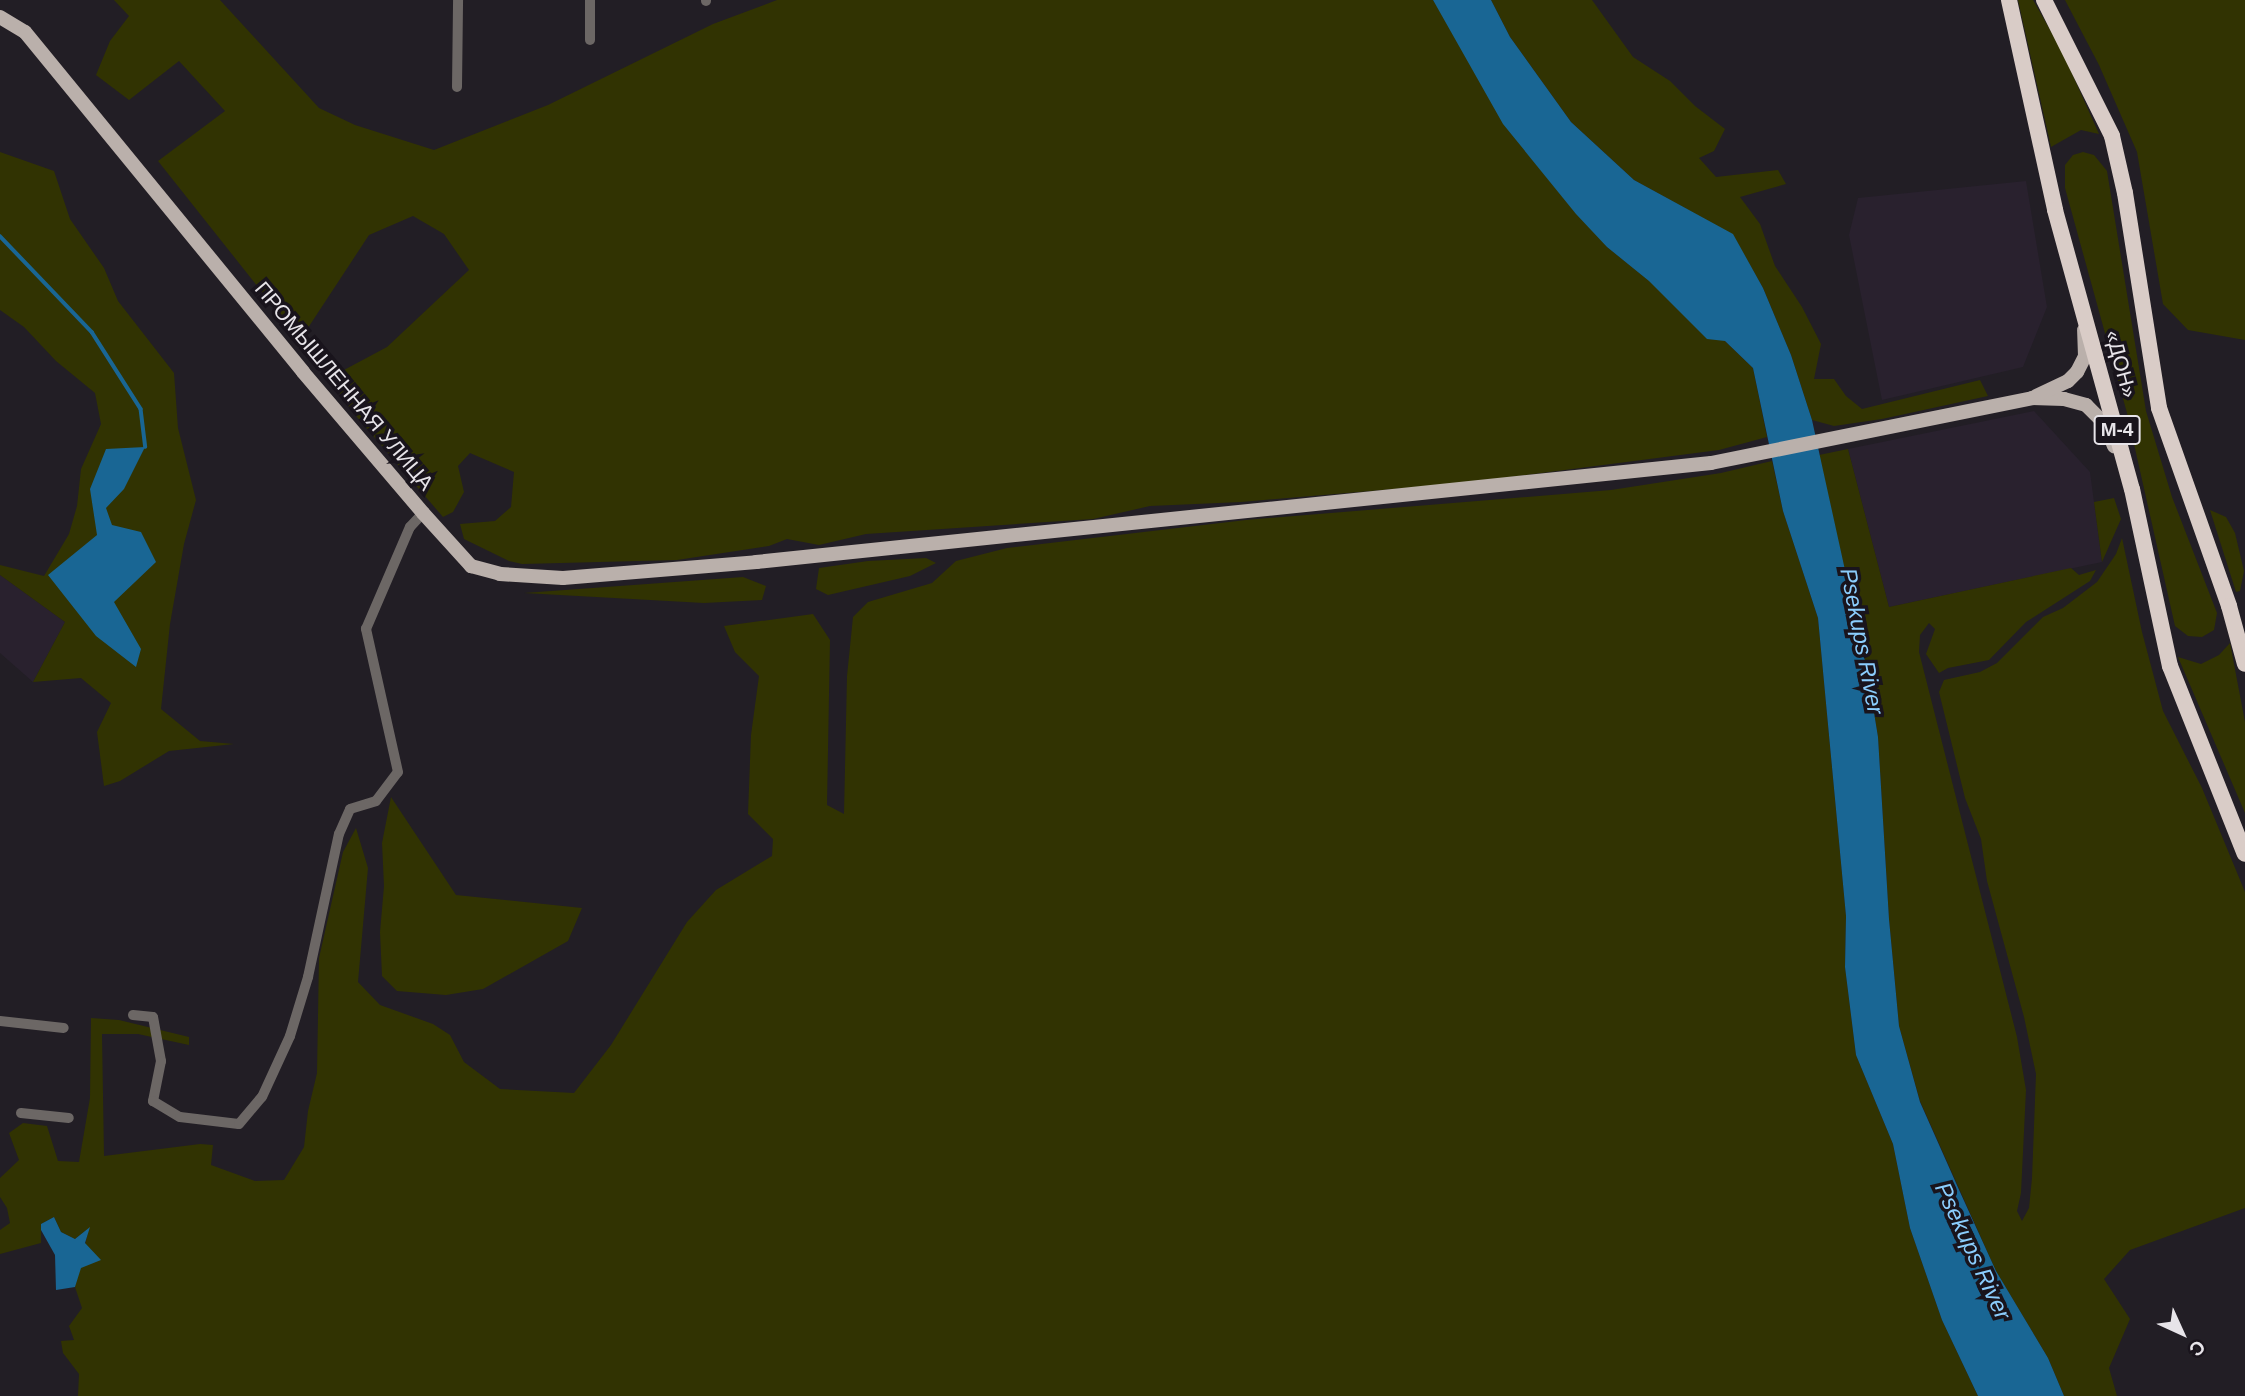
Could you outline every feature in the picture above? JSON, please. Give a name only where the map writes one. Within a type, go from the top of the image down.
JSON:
[{"type":"highway","name":"«ДОН»","points":[[2009,0],[2055,210],[2080,292],[2132,489],[2170,666],[2245,854]]},
{"type":"highway","name":"«ДОН»","points":[[2045,0],[2112,136],[2125,193],[2159,408],[2229,606],[2245,664]]},
{"type":"main road","name":"ПРОМЫШЛЕННАЯ УЛИЦА","points":[[0,17],[25,32],[303,372],[471,566],[521,577],[563,578],[756,562],[1711,463],[1852,432],[2032,398]]},
{"type":"main road","name":"М-4","points":[[2032,398],[2068,381],[2082,365],[2084,334],[2080,292]]},
{"type":"main road","name":"М-4","points":[[2032,398],[2078,401],[2096,412],[2105,424],[2132,489]]},
{"type":"street","points":[[457,87],[458,0]]},
{"type":"street","points":[[590,0],[590,40]]},
{"type":"street","points":[[132,1015],[153,1017],[161,1061],[153,1101],[180,1117],[239,1124],[262,1097],[290,1036],[308,977],[339,834],[350,809],[376,800],[398,772],[366,629],[410,527],[424,513]]},
{"type":"street","points":[[0,1021],[64,1028]]},
{"type":"street","points":[[21,1113],[69,1118]]},
{"type":"shaded area","points":[[114,0],[220,0],[319,108],[355,125],[434,150],[548,105],[713,24],[777,0],[1433,0],[1607,247],[1725,341],[1753,368],[1767,437],[1719,450],[1465,483],[1241,502],[1150,506],[1093,519],[866,534],[819,545],[787,539],[769,546],[677,560],[522,564],[509,561],[464,539],[460,524],[495,521],[511,507],[514,472],[470,453],[458,466],[464,492],[453,512],[443,517],[351,410],[329,378],[387,347],[469,270],[444,234],[413,216],[369,235],[300,340],[158,161],[225,111],[179,61],[129,100],[96,75],[110,41],[129,16]]},
{"type":"shaded area","points":[[1491,0],[1592,0],[1633,57],[1670,81],[1695,106],[1725,129],[1714,151],[1699,158],[1716,177],[1778,170],[1786,184],[1740,197],[1760,224],[1775,266],[1802,307],[1821,344],[1814,379],[1834,379],[1846,396],[1862,409],[1980,380],[1988,396],[1882,419],[1834,426],[1812,420],[1791,355],[1763,288],[1733,235],[1634,180],[1571,122],[1510,37]]},
{"type":"shaded area","points":[[2018,0],[2033,0],[2061,49],[2099,134],[2081,130],[2051,147]]},
{"type":"shaded area","points":[[2065,0],[2245,0],[2245,340],[2188,330],[2163,304],[2137,152],[2099,65]]},
{"type":"shaded area","points":[[0,152],[54,171],[70,219],[104,268],[118,301],[174,373],[178,428],[196,500],[184,544],[170,624],[161,709],[200,741],[234,744],[169,751],[120,781],[104,786],[97,732],[111,703],[81,678],[33,682],[65,622],[0,575],[0,565],[44,576],[69,534],[77,506],[81,469],[101,424],[95,393],[56,361],[24,327],[0,310]]},
{"type":"shaded area","points":[[2083,152],[2094,155],[2107,171],[2146,411],[2172,497],[2217,613],[2214,630],[2202,637],[2188,636],[2175,626],[2127,413],[2065,188],[2065,165],[2073,155]]},
{"type":"shaded area","points":[[2026,181],[2047,307],[2023,367],[1882,400],[1849,235],[1858,198]]},
{"type":"shaded area","points":[[2034,411],[2090,472],[2102,562],[1889,607],[1848,449]]},
{"type":"shaded area","points":[[1848,449],[1889,607],[2071,568],[2079,575],[2096,570],[2090,581],[2026,622],[1989,660],[1948,668],[1939,673],[1926,654],[1935,629],[1929,623],[1920,635],[1919,652],[2017,1037],[2026,1090],[2021,1193],[2017,1211],[2022,1221],[2029,1208],[2032,1178],[2036,1074],[2024,1017],[1987,881],[1981,839],[1965,798],[1939,692],[1944,680],[1980,672],[1997,663],[2043,617],[2063,608],[2097,582],[2116,554],[2122,538],[2142,632],[2163,711],[2202,788],[2245,892],[2245,1208],[2130,1250],[2104,1279],[2130,1319],[2109,1368],[2117,1396],[2064,1396],[2048,1358],[1996,1271],[1920,1101],[1899,1026],[1889,919],[1878,737],[1867,670],[1819,455]]},
{"type":"shaded area","points":[[1772,461],[1783,511],[1818,618],[1846,916],[1845,967],[1856,1055],[1893,1144],[1910,1228],[1942,1320],[1978,1396],[78,1396],[79,1374],[63,1353],[61,1341],[74,1340],[69,1326],[82,1308],[75,1287],[89,1228],[75,1239],[61,1232],[54,1217],[41,1224],[41,1243],[0,1254],[0,1230],[10,1223],[7,1208],[0,1197],[0,1178],[19,1160],[9,1133],[23,1123],[47,1126],[58,1161],[79,1162],[90,1098],[91,1018],[119,1020],[189,1037],[189,1045],[138,1034],[102,1034],[104,1156],[200,1144],[213,1145],[211,1165],[255,1181],[284,1180],[304,1147],[308,1111],[317,1073],[319,958],[343,852],[356,828],[368,868],[358,982],[380,1005],[433,1024],[450,1035],[464,1062],[500,1089],[574,1093],[611,1045],[687,922],[716,890],[772,856],[773,839],[748,814],[751,735],[759,676],[735,652],[724,626],[813,614],[830,640],[827,805],[844,814],[847,676],[853,617],[868,602],[932,583],[956,561],[1007,548],[1246,520],[1611,490],[1721,473]]},
{"type":"shaded area","points":[[2114,498],[2121,519],[2102,562],[2094,502]]},
{"type":"shaded area","points":[[2210,510],[2226,517],[2235,533],[2244,571],[2240,591],[2236,592]]},
{"type":"shaded area","points":[[926,558],[936,563],[910,576],[828,595],[816,589],[819,568],[868,561]]},
{"type":"shaded area","points":[[0,575],[65,622],[33,682],[0,653]]},
{"type":"shaded area","points":[[743,577],[766,586],[762,600],[704,603],[524,593]]},
{"type":"shaded area","points":[[2230,643],[2245,722],[2245,813],[2178,657],[2201,664],[2219,655]]},
{"type":"shaded area","points":[[391,797],[456,895],[582,908],[568,941],[483,989],[446,995],[397,991],[382,976],[380,932],[384,886],[382,843]]},
{"type":"water","name":"Psekups River","points":[[1433,0],[1491,0],[1510,37],[1571,122],[1634,180],[1733,234],[1763,288],[1791,355],[1812,420],[1867,670],[1878,737],[1889,919],[1899,1026],[1920,1102],[1960,1192],[1996,1271],[2048,1358],[2064,1396],[1978,1396],[1942,1320],[1910,1228],[1893,1144],[1856,1055],[1845,967],[1846,916],[1818,618],[1783,511],[1753,368],[1725,341],[1707,339],[1649,281],[1607,247],[1576,214],[1503,124]]},
{"type":"water","points":[[145,447],[124,489],[106,508],[112,525],[141,532],[156,562],[114,602],[141,649],[136,667],[96,636],[48,575],[97,535],[90,489],[106,449]]},
{"type":"water","points":[[54,1217],[61,1232],[75,1239],[90,1227],[85,1243],[101,1260],[81,1268],[75,1287],[56,1290],[55,1255],[41,1230],[41,1224]]},
{"type":"waterway","points":[[0,236],[92,332],[141,409],[146,447]]}]
